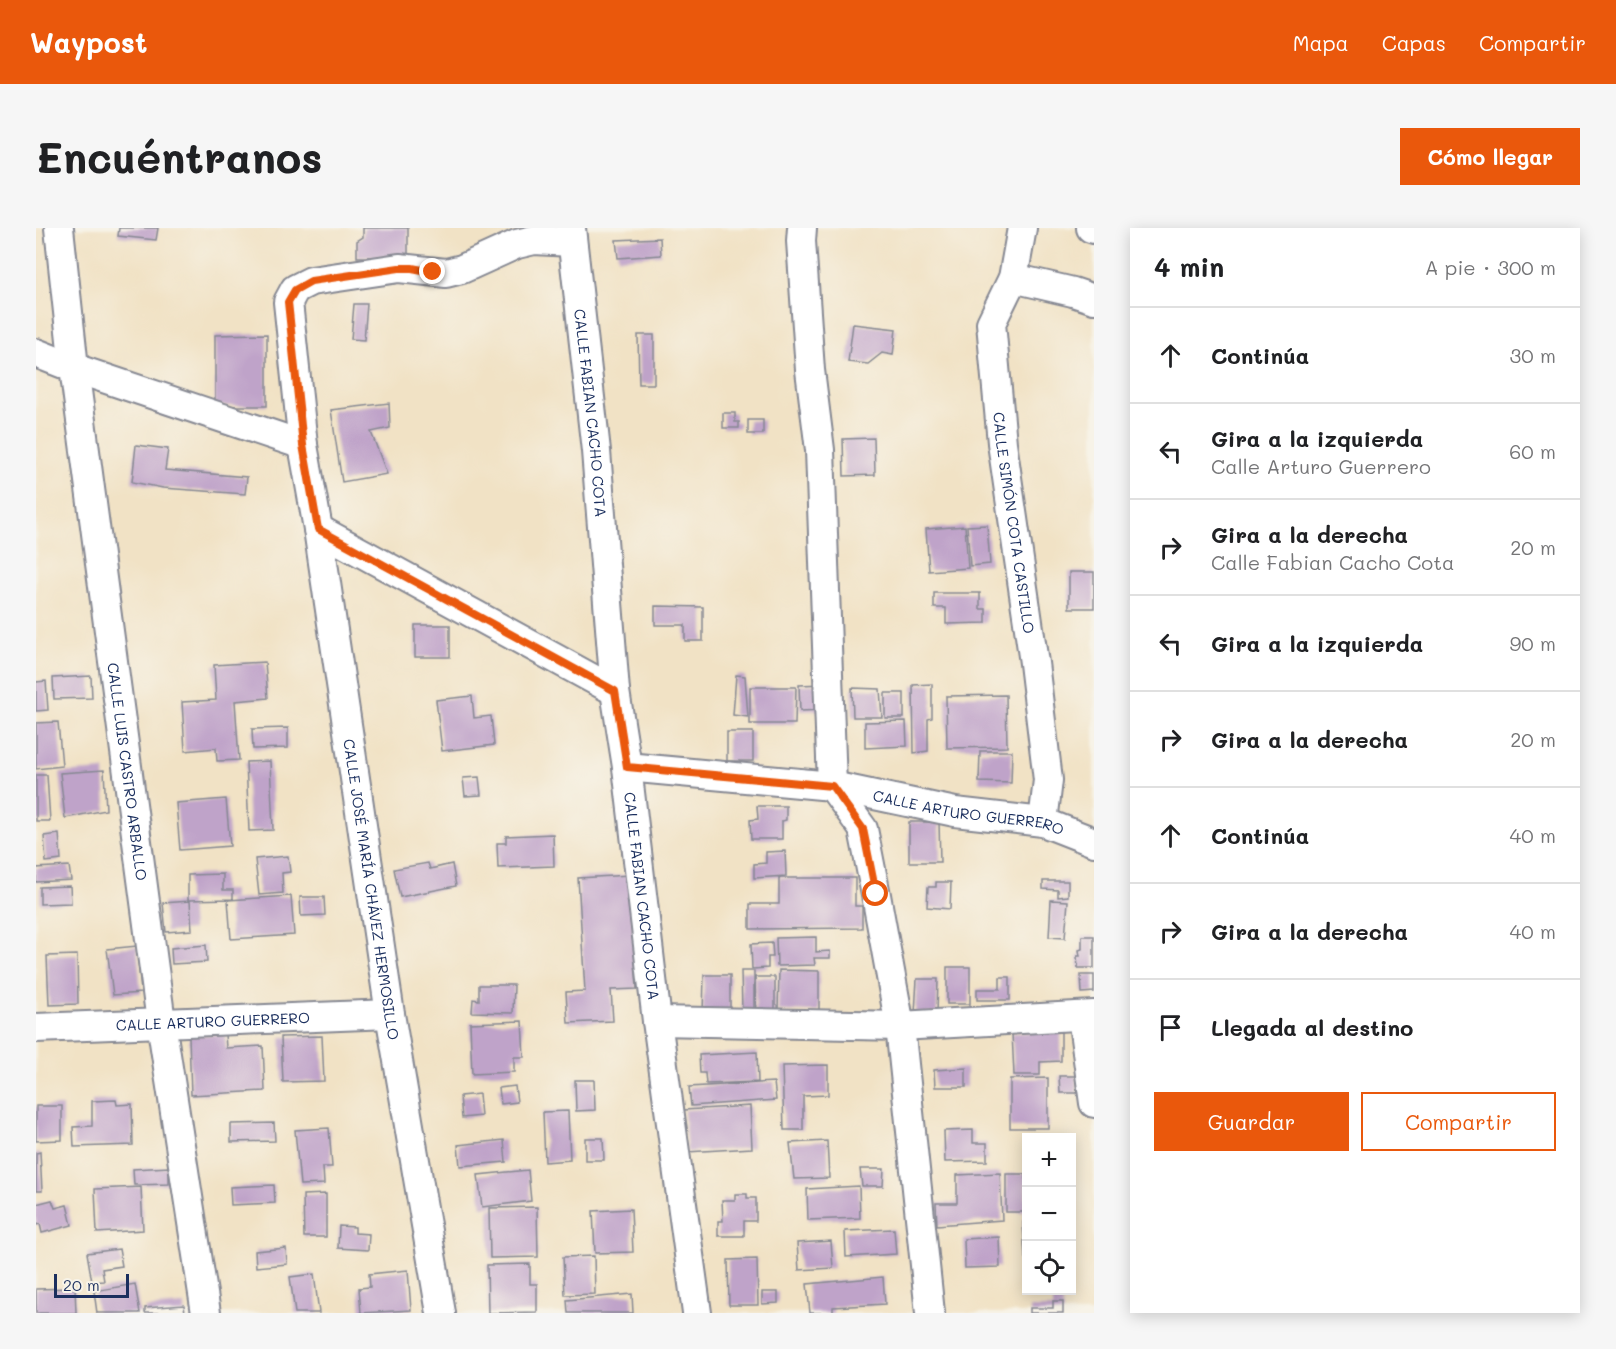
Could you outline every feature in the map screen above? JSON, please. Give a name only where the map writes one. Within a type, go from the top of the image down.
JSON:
[{"type":"street","name":"CALLE LUIS CASTRO ARBALLO","points":[[59,228],[74,368],[161,1022],[206,1313]]},
{"type":"street","points":[[802,228],[810,370],[820,450],[832,786],[863,829],[900,1026],[930,1313]]},
{"type":"street","name":"CALLE SIMÓN COTA CASTILLO","points":[[1022,228],[1013,278],[991,323],[1002,443],[1034,663],[1048,780],[1043,822]]},
{"type":"street","name":"CALLE JOSÉ MARÍA CHÁVEZ HERMOSILLO","points":[[441,1313],[390,1014],[305,454],[288,302],[295,290],[311,281],[399,268],[446,273],[462,269],[517,244],[572,235]]},
{"type":"street","name":"CALLE FABIAN CACHO COTA","points":[[572,235],[596,451],[615,691],[627,767],[657,1021],[696,1313]]},
{"type":"street","points":[[1013,278],[1072,291],[1094,299]]},
{"type":"street","points":[[36,353],[305,454]]},
{"type":"street","points":[[318,529],[615,691]]},
{"type":"street","name":"CALLE ARTURO GUERRERO","points":[[627,767],[832,786],[955,812],[1043,822],[1094,842]]},
{"type":"street","name":"CALLE ARTURO GUERRERO","points":[[36,1028],[390,1014]]},
{"type":"street","points":[[657,1021],[900,1026],[1088,1016],[1094,1102]]},
{"type":"building","points":[[119,228],[158,228],[156,240],[118,236]]},
{"type":"building","points":[[363,228],[408,228],[408,257],[357,257],[357,241],[363,237]]},
{"type":"building","points":[[660,238],[661,255],[618,258],[616,240]]},
{"type":"building","points":[[354,304],[367,304],[364,340],[351,339]]},
{"type":"building","points":[[853,324],[896,329],[893,355],[882,353],[868,364],[848,362]]},
{"type":"building","points":[[267,334],[267,406],[215,406],[215,335]]},
{"type":"building","points":[[638,335],[654,335],[654,384],[639,384]]},
{"type":"building","points":[[389,403],[390,428],[371,432],[387,474],[342,482],[331,410]]},
{"type":"building","points":[[723,413],[735,413],[735,422],[739,422],[739,428],[723,428]]},
{"type":"building","points":[[748,420],[763,420],[763,434],[748,434]]},
{"type":"building","points":[[874,438],[875,475],[844,476],[843,439]]},
{"type":"building","points":[[136,445],[168,449],[165,470],[247,477],[245,494],[163,488],[132,482]]},
{"type":"building","points":[[987,525],[990,564],[970,566],[967,526]]},
{"type":"building","points":[[965,526],[968,568],[929,571],[926,529]]},
{"type":"building","points":[[1069,572],[1094,572],[1094,608],[1069,608]]},
{"type":"building","points":[[934,593],[980,593],[980,609],[986,609],[986,623],[946,624],[946,608],[934,608]]},
{"type":"building","points":[[655,606],[703,607],[703,641],[685,641],[685,625],[655,625]]},
{"type":"building","points":[[415,625],[450,625],[450,657],[415,657]]},
{"type":"building","points":[[265,662],[268,698],[235,701],[239,760],[217,761],[216,748],[185,751],[182,702],[216,700],[214,665]]},
{"type":"building","points":[[736,675],[745,676],[748,717],[733,715]]},
{"type":"building","points":[[91,676],[92,698],[54,699],[53,678]]},
{"type":"building","points":[[46,681],[48,710],[36,711],[36,682]]},
{"type":"building","points":[[824,684],[825,710],[800,711],[799,685]]},
{"type":"building","points":[[932,684],[932,718],[928,719],[928,751],[914,753],[913,685]]},
{"type":"building","points":[[750,687],[796,687],[795,724],[750,724]]},
{"type":"building","points":[[852,688],[880,689],[882,717],[853,717]]},
{"type":"building","points":[[885,693],[904,693],[904,718],[885,718]]},
{"type":"building","points":[[1006,695],[1007,747],[947,748],[946,696]]},
{"type":"building","points":[[472,696],[474,718],[491,716],[494,745],[442,751],[436,700]]},
{"type":"building","points":[[906,721],[907,746],[865,748],[865,722]]},
{"type":"building","points":[[58,722],[62,766],[36,769],[36,723]]},
{"type":"building","points":[[288,728],[288,748],[253,749],[252,729]]},
{"type":"building","points":[[727,732],[753,732],[753,761],[727,761]]},
{"type":"building","points":[[980,751],[1012,751],[1011,783],[979,782]]},
{"type":"building","points":[[270,761],[273,830],[249,831],[246,762]]},
{"type":"building","points":[[104,770],[106,810],[65,818],[60,773]]},
{"type":"building","points":[[36,775],[47,775],[50,821],[36,821]]},
{"type":"building","points":[[479,777],[481,795],[465,796],[463,778]]},
{"type":"building","points":[[226,799],[230,846],[180,850],[176,803]]},
{"type":"building","points":[[757,806],[786,806],[786,820],[782,821],[782,839],[751,839],[750,820],[758,819]]},
{"type":"building","points":[[909,822],[939,822],[940,862],[909,862]]},
{"type":"building","points":[[59,834],[61,860],[46,862],[44,836]]},
{"type":"building","points":[[553,834],[554,866],[498,868],[497,843],[506,843],[506,836]]},
{"type":"building","points":[[785,851],[786,876],[754,878],[754,864],[766,863],[766,852]]},
{"type":"building","points":[[288,856],[290,872],[282,873],[283,893],[259,895],[255,859]]},
{"type":"building","points":[[428,863],[430,869],[452,864],[456,886],[400,897],[394,869]]},
{"type":"building","points":[[69,866],[71,880],[36,882],[36,868]]},
{"type":"building","points":[[223,874],[223,890],[233,890],[233,899],[188,900],[188,875]]},
{"type":"building","points":[[630,875],[637,989],[611,990],[613,1021],[568,1023],[566,992],[585,991],[578,878]]},
{"type":"building","points":[[779,878],[855,878],[855,906],[862,906],[862,928],[750,929],[750,904],[779,904]]},
{"type":"building","points":[[1043,881],[1068,881],[1068,896],[1058,897],[1058,890],[1043,889]]},
{"type":"building","points":[[936,882],[951,882],[950,909],[927,907],[928,887],[936,887]]},
{"type":"building","points":[[70,886],[71,903],[40,904],[40,887]]},
{"type":"building","points":[[291,896],[294,935],[231,939],[228,900]]},
{"type":"building","points":[[300,897],[324,897],[325,915],[301,916]]},
{"type":"building","points":[[1051,900],[1068,901],[1065,938],[1049,937]]},
{"type":"building","points":[[190,901],[192,930],[166,932],[163,903]]},
{"type":"building","points":[[1082,936],[1094,936],[1094,968],[1078,968],[1077,956],[1080,956],[1079,950],[1082,949]]},
{"type":"building","points":[[816,937],[816,952],[830,951],[830,958],[814,958],[815,965],[777,966],[776,938]]},
{"type":"building","points":[[772,943],[773,957],[768,957],[768,968],[752,969],[751,944]]},
{"type":"building","points":[[206,945],[207,962],[172,964],[171,948]]},
{"type":"building","points":[[137,946],[141,993],[113,995],[107,949]]},
{"type":"building","points":[[77,955],[78,1004],[49,1005],[47,956]]},
{"type":"building","points":[[947,967],[970,967],[970,1004],[947,1004]]},
{"type":"building","points":[[779,970],[819,971],[819,1012],[778,1011]]},
{"type":"building","points":[[741,971],[754,971],[754,1011],[742,1010]]},
{"type":"building","points":[[704,975],[730,975],[730,1015],[703,1014]]},
{"type":"building","points":[[1081,975],[1094,975],[1094,992],[1082,993]]},
{"type":"building","points":[[755,977],[775,977],[775,1018],[756,1017]]},
{"type":"building","points":[[1000,977],[1010,977],[1010,1000],[977,1000],[977,989],[1000,989]]},
{"type":"building","points":[[917,979],[938,979],[937,1013],[915,1013]]},
{"type":"building","points":[[479,985],[514,985],[513,1013],[472,1012],[473,999],[479,1000]]},
{"type":"building","points":[[522,1021],[524,1057],[514,1057],[514,1072],[472,1074],[470,1023]]},
{"type":"building","points":[[1061,1031],[1061,1061],[1040,1062],[1040,1075],[1014,1075],[1012,1033]]},
{"type":"building","points":[[225,1034],[226,1048],[263,1046],[265,1091],[191,1095],[189,1036]]},
{"type":"building","points":[[322,1036],[324,1081],[283,1082],[281,1037]]},
{"type":"building","points":[[757,1052],[758,1082],[706,1084],[705,1073],[700,1073],[699,1055]]},
{"type":"building","points":[[828,1065],[828,1095],[803,1096],[803,1130],[784,1130],[782,1066]]},
{"type":"building","points":[[966,1068],[966,1087],[935,1087],[934,1070]]},
{"type":"building","points":[[1059,1076],[1076,1076],[1077,1093],[1060,1093]]},
{"type":"building","points":[[1048,1078],[1048,1128],[1010,1128],[1010,1079]]},
{"type":"building","points":[[575,1080],[594,1080],[595,1110],[576,1111]]},
{"type":"building","points":[[774,1082],[776,1100],[691,1106],[689,1087]]},
{"type":"building","points":[[515,1086],[517,1102],[501,1104],[499,1088]]},
{"type":"building","points":[[479,1094],[481,1116],[462,1118],[460,1096]]},
{"type":"building","points":[[116,1100],[117,1105],[132,1104],[133,1145],[74,1147],[73,1127],[92,1126],[92,1101]]},
{"type":"building","points":[[36,1106],[62,1106],[62,1140],[36,1141]]},
{"type":"building","points":[[750,1106],[752,1148],[687,1152],[684,1110]]},
{"type":"building","points":[[568,1111],[570,1160],[545,1162],[543,1112]]},
{"type":"building","points":[[274,1123],[275,1141],[231,1142],[231,1124]]},
{"type":"building","points":[[329,1128],[332,1167],[323,1167],[324,1184],[300,1185],[295,1130]]},
{"type":"building","points":[[973,1130],[973,1143],[987,1143],[987,1161],[945,1162],[944,1131]]},
{"type":"building","points":[[585,1138],[603,1138],[604,1160],[585,1160]]},
{"type":"building","points":[[504,1140],[506,1162],[460,1166],[458,1145]]},
{"type":"building","points":[[827,1141],[829,1178],[794,1179],[790,1143]]},
{"type":"building","points":[[40,1152],[42,1191],[36,1191],[36,1153]]},
{"type":"building","points":[[169,1167],[169,1184],[134,1185],[133,1169]]},
{"type":"building","points":[[860,1169],[884,1169],[883,1186],[862,1186]]},
{"type":"building","points":[[528,1170],[531,1201],[482,1207],[478,1175]]},
{"type":"building","points":[[1000,1173],[1002,1220],[937,1225],[936,1203],[957,1203],[957,1175]]},
{"type":"building","points":[[1006,1174],[1022,1174],[1022,1212],[1006,1212]]},
{"type":"building","points":[[274,1185],[275,1203],[231,1205],[230,1187]]},
{"type":"building","points":[[859,1186],[860,1218],[808,1220],[807,1189]]},
{"type":"building","points":[[141,1187],[143,1230],[97,1233],[95,1189]]},
{"type":"building","points":[[326,1194],[326,1237],[304,1237],[303,1195]]},
{"type":"building","points":[[735,1194],[747,1194],[747,1198],[756,1198],[756,1221],[744,1221],[744,1236],[718,1236],[718,1221],[723,1221],[722,1200],[735,1200]]},
{"type":"building","points":[[52,1200],[55,1208],[67,1205],[72,1225],[42,1233],[40,1224],[36,1225],[36,1204]]},
{"type":"building","points":[[537,1207],[538,1257],[490,1258],[489,1208]]},
{"type":"building","points":[[631,1209],[633,1252],[595,1253],[593,1211]]},
{"type":"building","points":[[339,1226],[355,1227],[355,1233],[369,1234],[368,1250],[338,1248]]},
{"type":"building","points":[[894,1229],[896,1254],[846,1257],[845,1231]]},
{"type":"building","points":[[999,1237],[1000,1267],[965,1268],[964,1239]]},
{"type":"building","points":[[831,1241],[833,1268],[799,1270],[797,1243]]},
{"type":"building","points":[[286,1248],[287,1264],[256,1267],[255,1251]]},
{"type":"building","points":[[119,1249],[122,1266],[102,1269],[104,1281],[92,1282],[87,1253]]},
{"type":"building","points":[[594,1256],[595,1294],[565,1295],[563,1257]]},
{"type":"building","points":[[757,1259],[758,1305],[729,1305],[728,1260]]},
{"type":"building","points":[[530,1264],[530,1284],[537,1284],[537,1312],[488,1313],[487,1265]]},
{"type":"building","points":[[408,1270],[411,1310],[361,1313],[359,1288],[370,1287],[369,1274]]},
{"type":"building","points":[[314,1274],[319,1313],[295,1313],[290,1277]]},
{"type":"building","points":[[883,1277],[885,1304],[833,1307],[833,1313],[810,1313],[807,1284]]},
{"type":"building","points":[[135,1284],[140,1313],[97,1313],[94,1291]]},
{"type":"building","points":[[75,1288],[76,1313],[36,1313],[36,1289]]},
{"type":"building","points":[[762,1292],[778,1292],[778,1303],[762,1304]]},
{"type":"building","points":[[632,1294],[633,1313],[568,1313],[567,1300]]},
{"type":"building","points":[[1053,1301],[1063,1301],[1063,1313],[1030,1313],[1030,1308],[1053,1308]]},
{"type":"building","points":[[184,1305],[185,1313],[145,1313],[145,1308]]},
{"type":"route","points":[[433,272],[399,268],[311,281],[295,290],[288,302],[303,445],[318,529],[615,691],[627,767],[832,786],[863,829],[876,894]]}]
